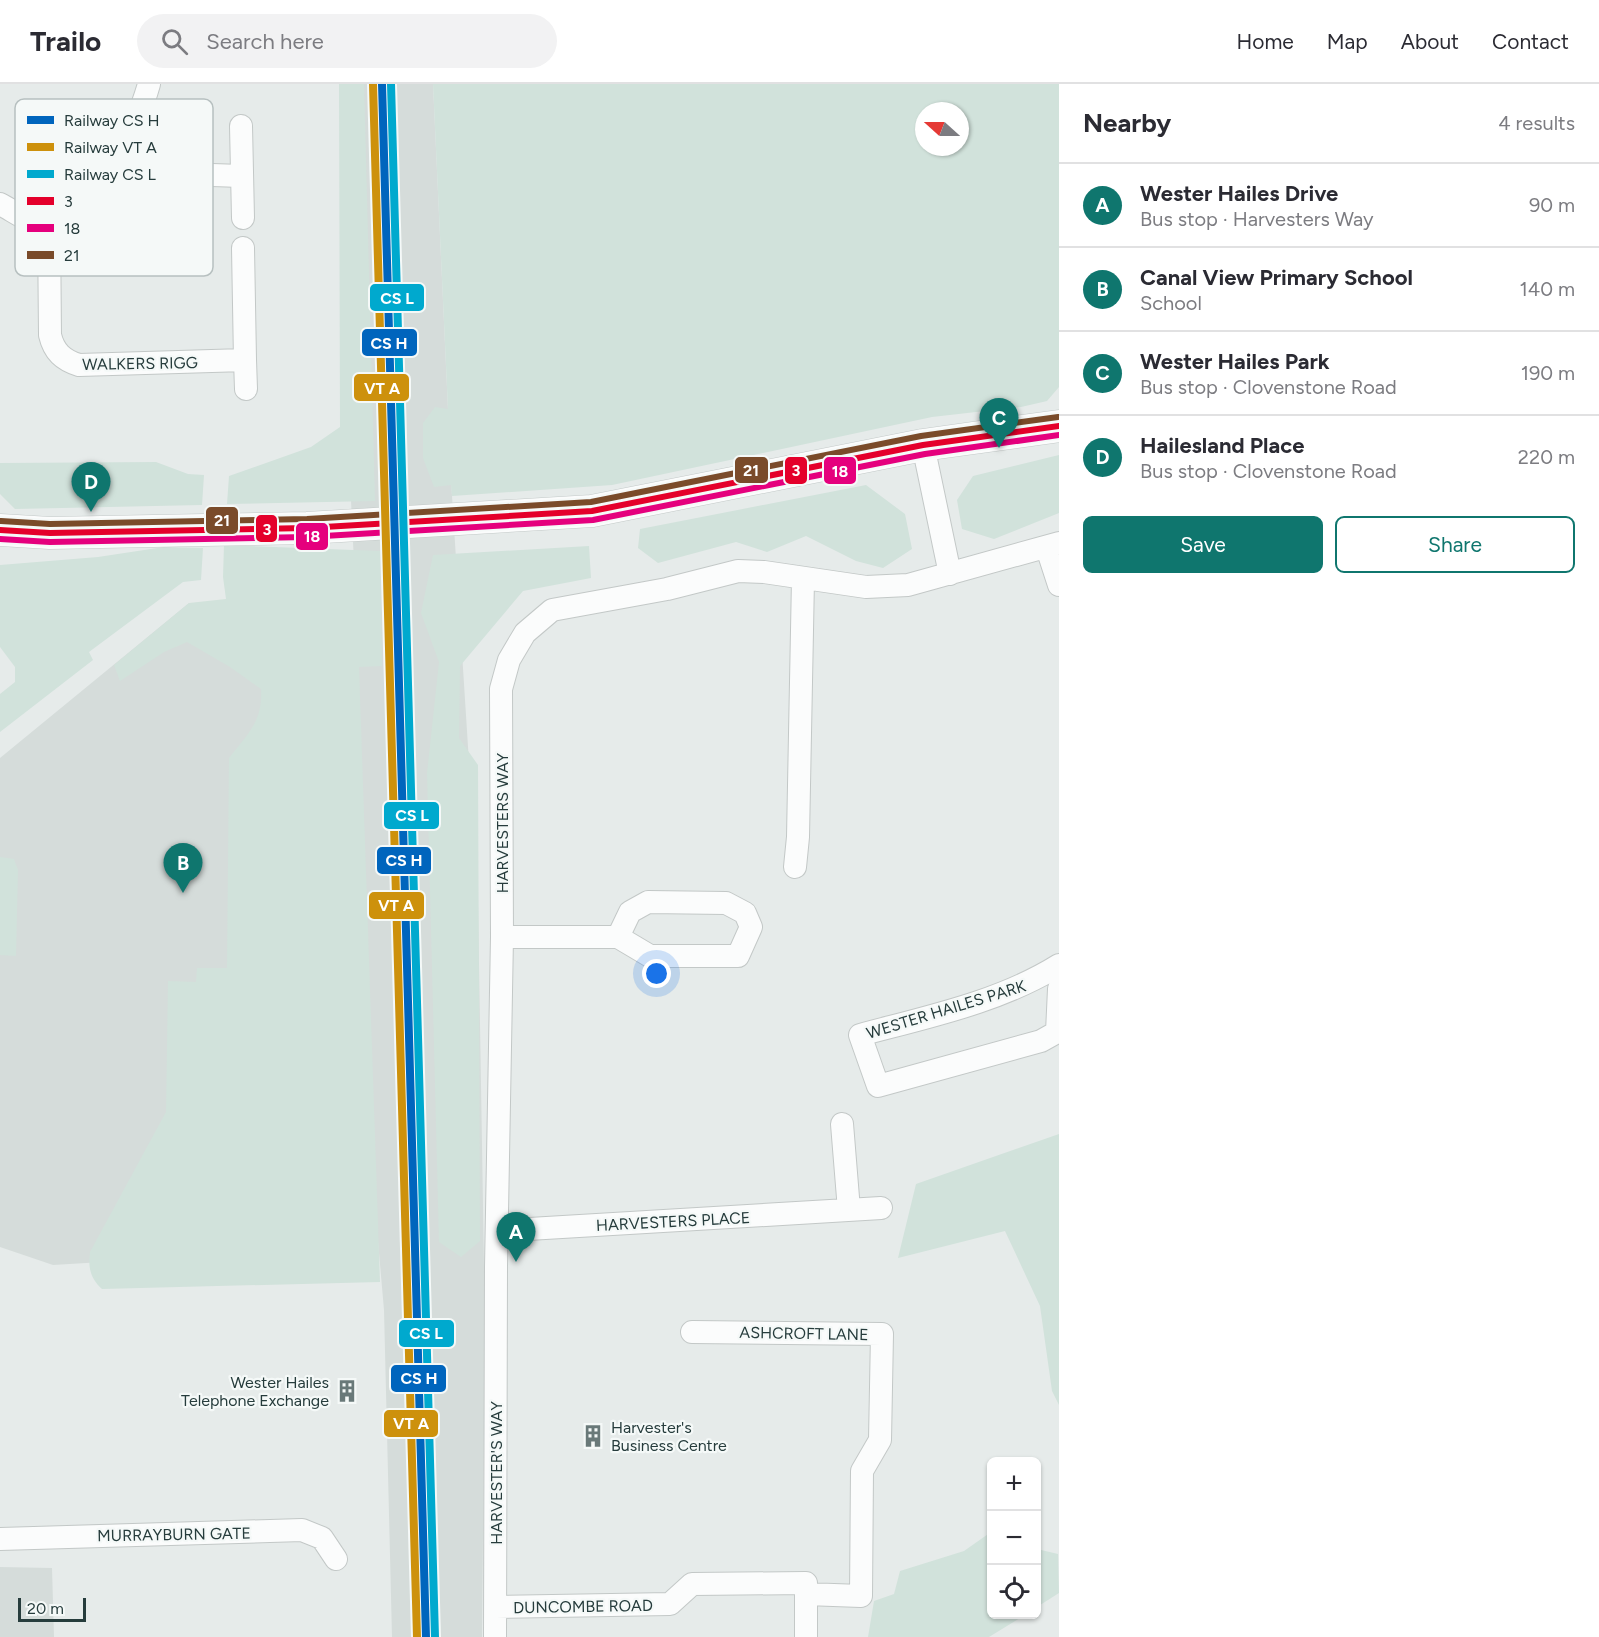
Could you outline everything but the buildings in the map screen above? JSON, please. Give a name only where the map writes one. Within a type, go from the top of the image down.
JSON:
[{"type":"street","points":[[145,99],[149,84]]},
{"type":"street","points":[[241,126],[243,218]]},
{"type":"street","points":[[213,174],[242,176]]},
{"type":"street","points":[[0,204],[15,211]]},
{"type":"street","points":[[243,248],[246,389]]},
{"type":"street","name":"WALKERS RIGG","points":[[49,276],[50,335],[53,347],[68,361],[79,365],[245,360]]},
{"type":"street","points":[[0,530],[50,533],[307,528],[592,511],[924,445],[1059,426]]},
{"type":"street","points":[[924,445],[950,574]]},
{"type":"street","points":[[795,867],[790,836],[803,579],[866,587],[908,585],[1053,545],[1059,585]]},
{"type":"street","name":"HARVESTERS WAY","points":[[497,1310],[502,937],[501,689],[509,660],[525,633],[552,610],[667,589],[738,572],[764,572],[803,579]]},
{"type":"street","points":[[502,937],[618,937],[650,956],[738,956],[751,927],[745,913],[726,903],[648,902],[630,912],[618,937]]},
{"type":"street","name":"WESTER HAILES PARK","points":[[1059,965],[1030,983],[939,1013],[860,1035],[878,1086],[1041,1041],[1057,1032],[1059,989]]},
{"type":"street","points":[[842,1124],[849,1210]]},
{"type":"street","name":"HARVESTERS PLACE","points":[[497,1231],[880,1208]]},
{"type":"street","name":"HARVESTER'S WAY","points":[[495,1637],[497,1310]]},
{"type":"street","name":"ASHCROFT LANE","points":[[692,1332],[882,1334],[880,1440],[862,1471],[861,1596],[806,1588]]},
{"type":"street","name":"MURRAYBURN GATE","points":[[0,1539],[302,1530],[322,1539],[336,1559]]},
{"type":"street","name":"DUNCOMBE ROAD","points":[[495,1607],[670,1604],[692,1584],[806,1588]]},
{"type":"street","points":[[806,1588],[806,1637]]},
{"type":"shaded area","points":[[339,84],[364,84],[375,501],[227,504],[229,476],[311,447],[340,427]]},
{"type":"shaded area","points":[[341,84],[433,84],[452,496],[478,903],[485,1326],[482,1637],[392,1637],[384,1310],[377,1230],[202,1256],[53,1265],[0,1247],[0,758],[189,603],[359,666],[351,500]]},
{"type":"shaded area","points":[[433,84],[1059,84],[1059,387],[1047,401],[1021,407],[932,417],[612,485],[452,496],[451,485],[434,487],[423,458],[423,423],[435,407],[448,409]]},
{"type":"shaded area","points":[[1059,455],[1059,513],[994,539],[962,529],[957,500],[973,476]]},
{"type":"shaded area","points":[[156,462],[188,474],[204,475],[202,505],[15,509],[0,494],[0,463]]},
{"type":"shaded area","points":[[866,485],[905,514],[912,549],[883,568],[856,561],[806,536],[767,552],[736,542],[658,563],[638,548],[640,529]]},
{"type":"shaded area","points":[[224,545],[380,551],[382,666],[359,667],[380,1282],[102,1289],[91,1272],[90,1252],[166,1112],[168,981],[196,982],[197,968],[227,968],[229,758],[257,719],[261,700],[261,689],[230,667],[187,642],[164,652],[120,681],[114,665],[189,603],[226,599],[223,577]]},
{"type":"shaded area","points":[[589,546],[591,578],[523,591],[460,666],[459,738],[478,765],[480,1241],[461,1257],[439,1242],[427,773],[439,662],[421,613],[433,555]]},
{"type":"shaded area","points":[[164,547],[203,548],[201,580],[183,582],[89,652],[93,660],[0,732],[0,694],[15,682],[15,667],[0,647],[0,565],[98,557]]},
{"type":"shaded area","points":[[0,857],[14,859],[18,870],[16,956],[0,955]]},
{"type":"shaded area","points":[[1059,1134],[1059,1405],[1052,1391],[1040,1306],[1005,1231],[898,1258],[916,1184]]},
{"type":"shaded area","points":[[987,1535],[987,1619],[1018,1619],[989,1637],[868,1637],[874,1601],[894,1594],[900,1571],[964,1551]]},
{"type":"shaded area","points":[[1041,1550],[1058,1554],[1059,1593],[1041,1604]]},
{"type":"shaded area","points":[[0,1567],[52,1568],[54,1637],[0,1637]]},
{"type":"transit line","points":[[373,84],[417,1637]]},
{"type":"transit line","points":[[382,84],[426,1637]]},
{"type":"transit line","points":[[391,84],[435,1637]]},
{"type":"transit line","name":"21","points":[[1,521],[50,524],[307,519],[591,502],[921,436],[1058,417]]},
{"type":"transit line","name":"3","points":[[0,530],[50,533],[307,528],[592,511],[923,445],[1059,426]]},
{"type":"transit line","name":"18","points":[[0,539],[50,542],[307,537],[593,520],[925,454],[1059,435]]},
{"type":"place","name":"Wester Hailes Park","points":[[999,448]]},
{"type":"place","name":"Hailesland Place","points":[[91,512]]},
{"type":"place","name":"Canal View Primary School","points":[[183,893]]},
{"type":"place","name":"Wester Hailes Drive","points":[[516,1262]]},
{"type":"place","name":"Wester Hailes Telephone Exchange","points":[[347,1391]]},
{"type":"place","name":"Harvester's Business Centre","points":[[593,1436]]}]
